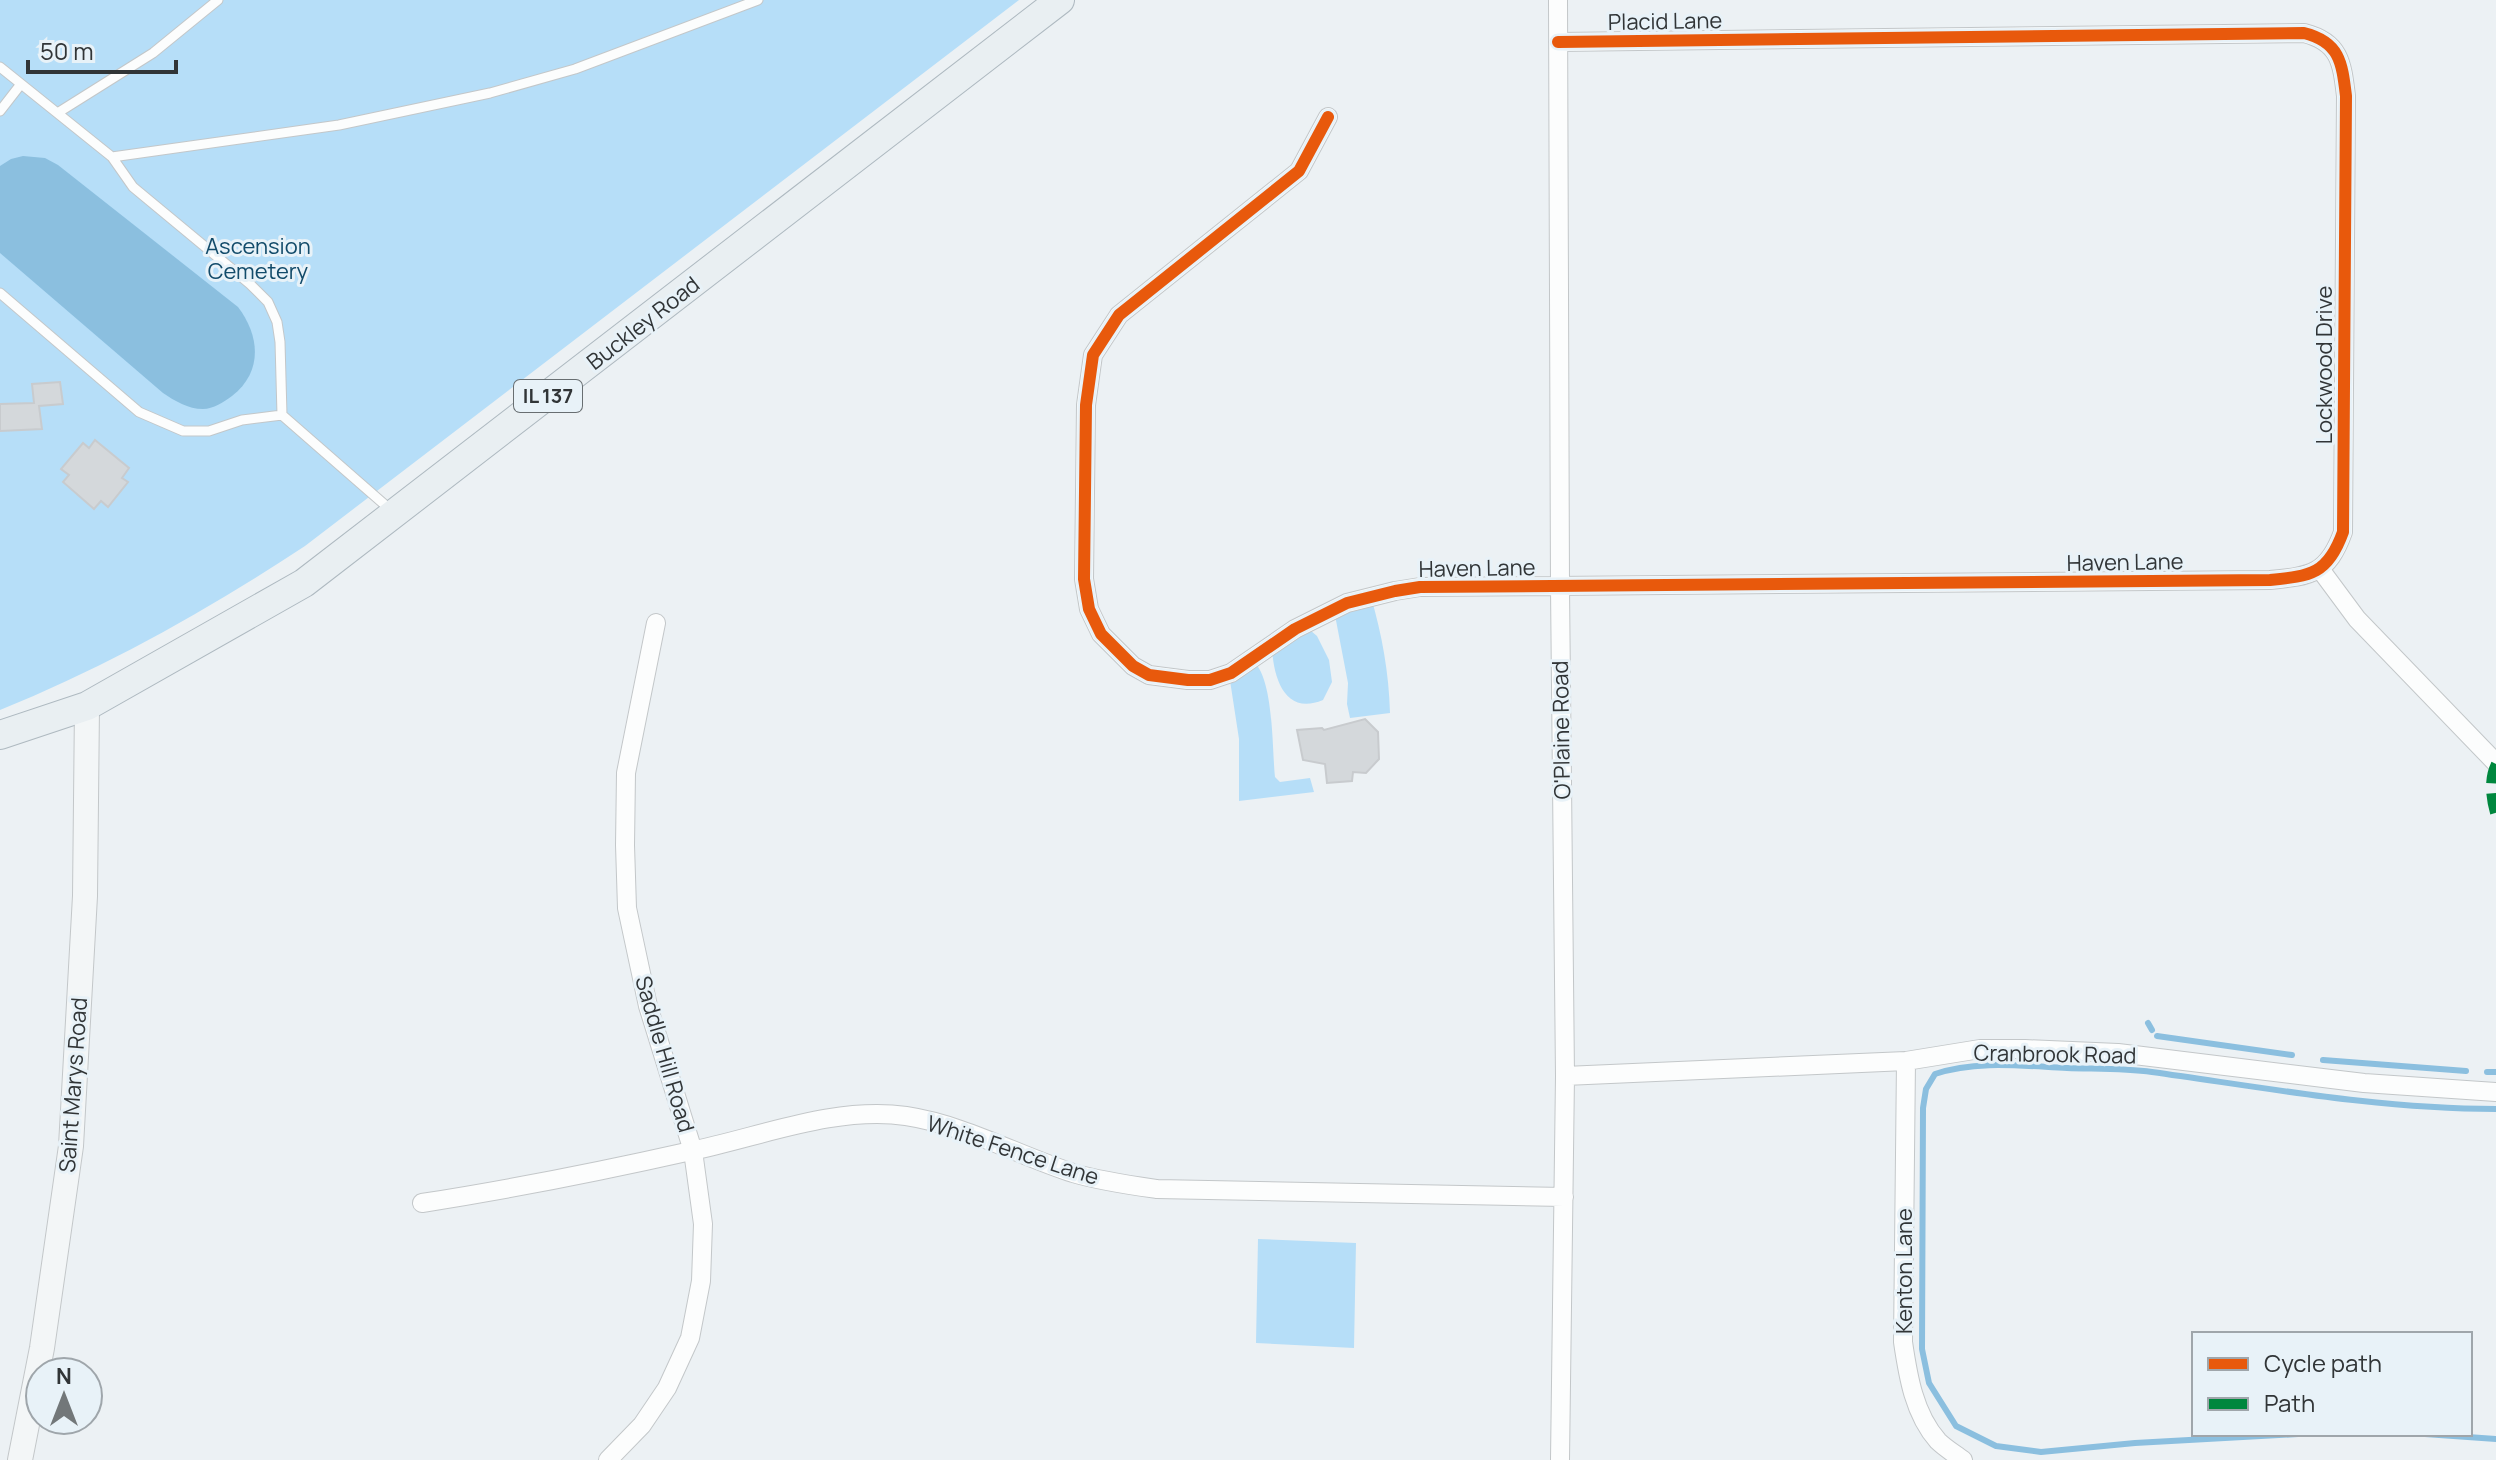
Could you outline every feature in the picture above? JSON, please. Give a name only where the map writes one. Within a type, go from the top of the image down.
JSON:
[{"type":"main road","name":"Buckley Road","points":[[0,735],[87,706],[304,583],[1060,0]]},
{"type":"main road","name":"Saint Marys Road","points":[[20,1460],[42,1348],[71,1146],[85,896],[87,706]]},
{"type":"street","name":"O'Plaine Road","points":[[1558,0],[1565,1076],[1560,1460]]},
{"type":"street","name":"Placid Lane","points":[[1558,42],[2304,33],[2318,37],[2338,56],[2346,96],[2346,153]]},
{"type":"street","name":"Haven Lane","points":[[1328,117],[1299,171],[1119,315],[1093,355],[1086,405],[1084,579],[1089,609],[1101,634],[1133,666],[1149,675],[1210,680],[1231,673],[1295,629],[1347,603],[1420,587],[2270,580],[2299,578],[2320,569]]},
{"type":"street","name":"Lockwood Drive","points":[[2320,569],[2335,555],[2343,532],[2346,153]]},
{"type":"street","points":[[2320,569],[2357,619],[2496,763]]},
{"type":"street","name":"Saddle Hill Road","points":[[608,1460],[642,1425],[667,1388],[690,1338],[701,1281],[703,1224],[693,1151],[648,1006],[627,908],[626,773],[656,623]]},
{"type":"street","name":"Cranbrook Road","points":[[1565,1076],[1906,1061],[1980,1049],[2118,1053],[2364,1083],[2496,1092]]},
{"type":"street","name":"Kenton Lane","points":[[1906,1061],[1903,1342],[1918,1410],[1939,1441],[1963,1460]]},
{"type":"street","name":"White Fence Lane","points":[[422,1203],[693,1151],[806,1123],[861,1115],[904,1116],[942,1124],[1074,1173],[1157,1189],[1564,1197]]},
{"type":"lane","points":[[59,112],[153,53],[218,0]]},
{"type":"lane","points":[[112,157],[339,125],[490,93],[575,69],[758,0]]},
{"type":"lane","points":[[0,67],[112,157],[133,187],[268,302],[277,322],[280,342],[282,415],[395,514]]},
{"type":"lane","points":[[0,111],[21,84]]},
{"type":"lane","points":[[0,293],[139,412],[183,431],[209,431],[242,420],[282,415]]},
{"type":"green space","name":"Ascension Cemetery","points":[[0,0],[1019,0],[305,546],[157,636],[80,675],[0,710]]},
{"type":"green space","points":[[1371,597],[1384,654],[1390,713],[1350,718],[1348,683],[1334,610]]},
{"type":"green space","points":[[1304,625],[1317,636],[1329,660],[1332,682],[1323,700],[1310,704],[1299,703],[1284,691],[1275,670],[1272,646]]},
{"type":"green space","points":[[1253,661],[1265,682],[1275,777],[1280,782],[1310,778],[1314,792],[1239,801],[1239,739],[1229,674]]},
{"type":"green space","points":[[1258,1239],[1356,1243],[1354,1348],[1256,1343]]},
{"type":"shaded area","points":[[23,156],[45,158],[58,165],[238,307],[251,330],[255,353],[249,376],[232,396],[203,409],[172,399],[0,253],[0,166]]},
{"type":"building","points":[[60,382],[63,404],[39,406],[42,429],[0,431],[0,404],[34,403],[32,384]]},
{"type":"building","points":[[95,440],[129,468],[122,478],[128,482],[108,507],[101,501],[94,509],[63,482],[69,475],[61,469],[83,443],[89,448]]},
{"type":"building","points":[[1365,719],[1378,732],[1379,759],[1366,773],[1353,772],[1352,781],[1327,783],[1325,764],[1303,760],[1297,730],[1324,730]]},
{"type":"waterway","points":[[2148,1023],[2152,1030]]},
{"type":"waterway","points":[[2157,1036],[2292,1055]]},
{"type":"waterway","points":[[2323,1060],[2466,1071]]},
{"type":"waterway","points":[[2262,1436],[2041,1452],[1996,1446],[1956,1426],[1929,1383],[1922,1349],[1923,1108],[1926,1089],[1935,1074],[1967,1067],[2000,1065],[2131,1070],[2367,1102],[2496,1109]]},
{"type":"waterway","points":[[2487,1072],[2496,1072]]},
{"type":"waterway","points":[[2453,1436],[2496,1439]]},
{"type":"marked path","points":[[2496,764],[2491,790],[2496,816]]},
{"type":"cycle path","points":[[1328,117],[1299,171],[1119,315],[1093,355],[1086,405],[1084,579],[1089,609],[1101,634],[1133,666],[1149,675],[1210,680],[1231,673],[1295,629],[1347,603],[1420,587],[2270,580],[2307,574],[2324,565],[2331,557],[2343,532],[2346,96],[2337,56],[2325,42],[2304,33],[1558,42]]}]
